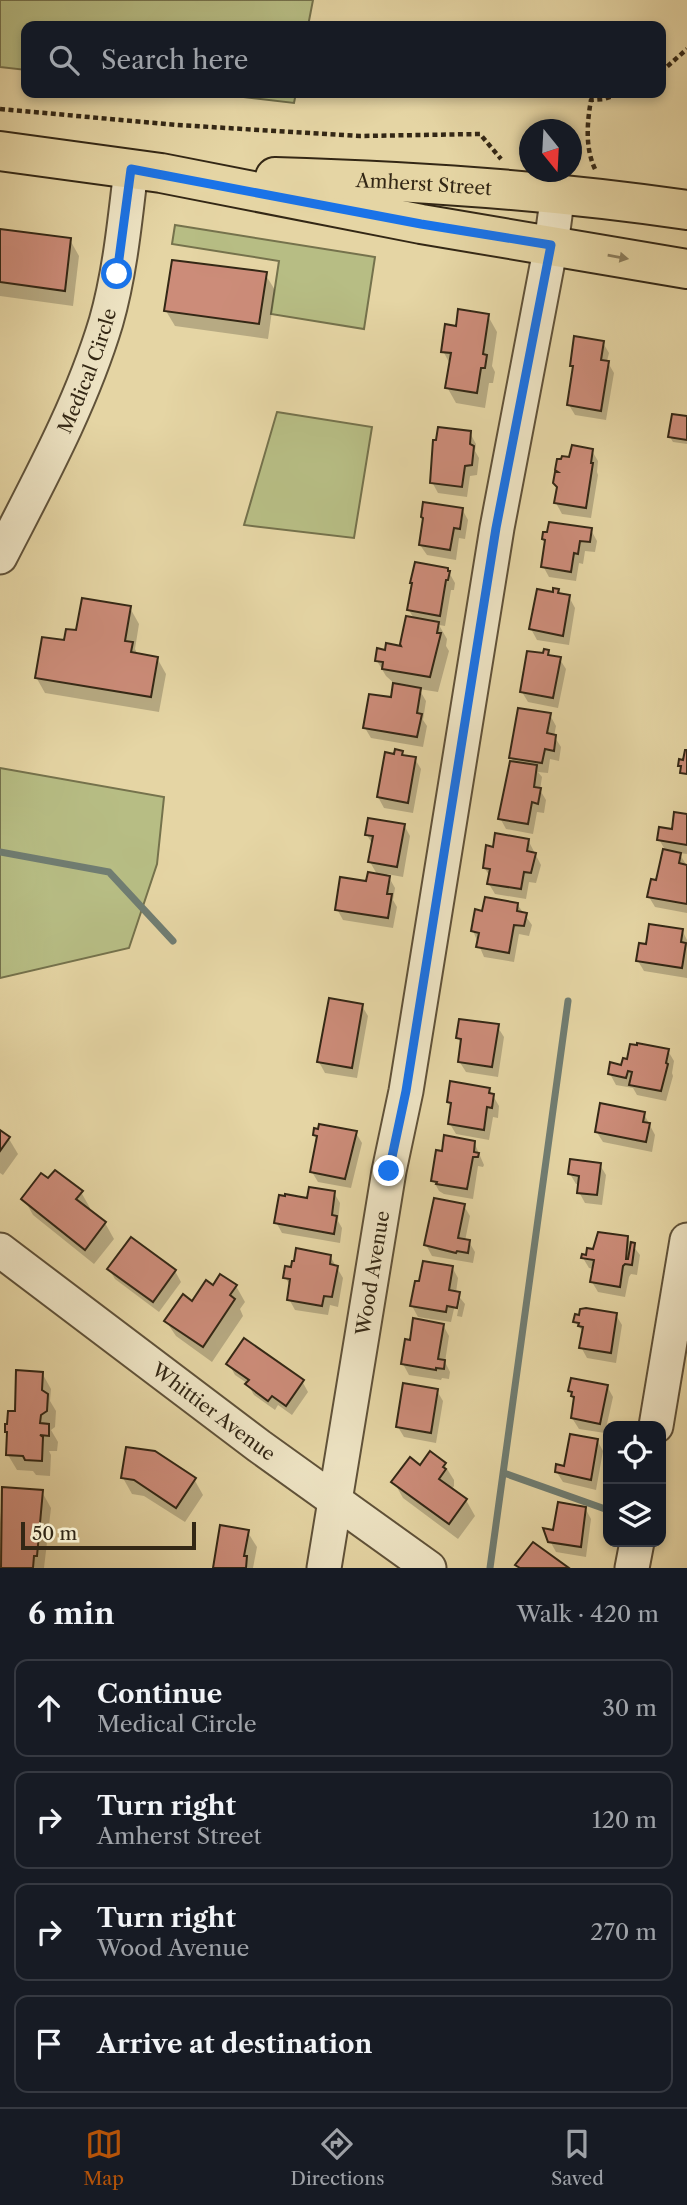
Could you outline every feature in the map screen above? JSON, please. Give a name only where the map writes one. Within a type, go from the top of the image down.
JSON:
[{"type":"main road","name":"Amherst Street","points":[[0,151],[146,171],[421,224],[681,266]]},
{"type":"main road","name":"Amherst Street","points":[[146,171],[394,180],[558,193],[687,210]]},
{"type":"street","name":"Medical Circle","points":[[0,557],[87,379],[106,321],[146,171]]},
{"type":"street","name":"Wood Avenue","points":[[324,1568],[389,1171],[406,1091],[496,528],[551,245],[558,193]]},
{"type":"street","points":[[657,1421],[687,1240]]},
{"type":"street","name":"Whittier Avenue","points":[[0,1250],[259,1446],[429,1568]]},
{"type":"street","points":[[632,1568],[636,1547]]},
{"type":"path","points":[[666,68],[687,49]]},
{"type":"path","points":[[596,170],[589,157],[587,120],[591,100],[607,98]]},
{"type":"path","points":[[0,109],[177,125],[360,136],[480,134],[501,160],[509,161]]},
{"type":"green space","points":[[0,0],[313,0],[309,21],[21,21],[21,69],[0,67]]},
{"type":"green space","points":[[252,98],[295,98],[294,103]]},
{"type":"green space","points":[[175,225],[375,257],[364,329],[271,314],[279,261],[172,244]]},
{"type":"green space","points":[[277,412],[372,427],[354,538],[244,525]]},
{"type":"green space","points":[[0,768],[164,797],[157,864],[129,948],[0,978]]},
{"type":"building","points":[[0,229],[71,238],[65,291],[0,282]]},
{"type":"building","points":[[172,260],[267,272],[259,324],[164,311]]},
{"type":"building","points":[[458,309],[489,314],[483,354],[487,355],[485,368],[481,368],[477,393],[445,388],[451,353],[441,352],[445,324],[456,326]]},
{"type":"building","points":[[574,336],[604,341],[601,360],[609,361],[601,411],[567,405]]},
{"type":"building","points":[[672,414],[687,416],[687,440],[668,437]]},
{"type":"building","points":[[438,427],[471,431],[470,444],[474,446],[472,465],[465,466],[462,487],[430,483],[433,440],[436,440]]},
{"type":"building","points":[[572,445],[593,449],[586,508],[554,503],[557,487],[553,483],[555,472],[558,472],[555,470],[557,459],[562,456],[569,457]]},
{"type":"building","points":[[423,502],[463,508],[460,529],[454,528],[450,550],[419,545]]},
{"type":"building","points":[[549,522],[592,528],[590,542],[580,541],[578,554],[574,553],[571,572],[541,567],[545,540],[542,539],[543,532],[547,532]]},
{"type":"building","points":[[415,562],[448,568],[450,571],[440,616],[407,610]]},
{"type":"building","points":[[553,588],[559,589],[558,593],[570,595],[563,636],[529,629],[537,589],[553,592]]},
{"type":"building","points":[[82,598],[131,606],[125,641],[133,642],[131,652],[158,657],[151,697],[35,678],[42,637],[64,640],[66,629],[76,630]]},
{"type":"building","points":[[406,616],[439,622],[437,633],[441,633],[430,677],[382,669],[383,662],[375,661],[377,648],[385,650],[386,643],[401,646]]},
{"type":"building","points":[[544,649],[549,650],[548,655],[561,657],[553,698],[520,692],[527,651],[543,653]]},
{"type":"building","points":[[393,683],[421,688],[417,713],[422,714],[417,737],[363,728],[369,694],[391,697]]},
{"type":"building","points":[[518,708],[551,713],[547,733],[556,735],[554,751],[545,749],[542,763],[509,758]]},
{"type":"building","points":[[395,749],[403,751],[402,755],[416,757],[408,803],[377,797],[385,752],[394,754]]},
{"type":"building","points":[[685,750],[687,774],[680,773],[681,766],[678,766],[679,759],[683,760]]},
{"type":"building","points":[[510,761],[537,765],[534,787],[541,788],[538,804],[532,802],[528,824],[498,819]]},
{"type":"building","points":[[674,812],[687,814],[687,845],[657,840],[659,827],[672,829]]},
{"type":"building","points":[[368,818],[405,824],[397,867],[368,862],[373,836],[365,835]]},
{"type":"building","points":[[495,833],[529,839],[527,851],[536,853],[531,873],[524,872],[521,889],[487,884],[490,869],[483,868],[486,845],[493,847]]},
{"type":"building","points":[[663,849],[681,853],[679,863],[687,865],[687,904],[647,897],[651,879],[656,880]]},
{"type":"building","points":[[368,872],[390,876],[387,894],[392,894],[388,918],[335,910],[340,877],[366,881]]},
{"type":"building","points":[[485,897],[518,903],[517,911],[527,913],[524,926],[514,925],[509,953],[476,947],[479,933],[471,931],[475,909],[482,911]]},
{"type":"building","points":[[649,924],[683,929],[681,942],[686,943],[682,968],[636,961],[639,943],[646,944]]},
{"type":"building","points":[[329,998],[363,1004],[352,1068],[317,1062]]},
{"type":"building","points":[[459,1019],[499,1024],[492,1067],[458,1062],[461,1039],[456,1038]]},
{"type":"building","points":[[630,1044],[669,1049],[661,1091],[629,1085],[632,1072],[628,1071],[626,1078],[608,1074],[610,1062],[621,1065],[623,1058],[627,1059]]},
{"type":"building","points":[[450,1081],[490,1088],[489,1093],[494,1094],[492,1108],[487,1107],[484,1130],[448,1124]]},
{"type":"building","points":[[600,1103],[645,1112],[643,1122],[650,1123],[646,1142],[595,1132]]},
{"type":"building","points":[[319,1124],[357,1131],[345,1179],[310,1172],[317,1136],[313,1135],[314,1128],[318,1129]]},
{"type":"building","points":[[0,1130],[10,1137],[0,1151]]},
{"type":"building","points":[[444,1135],[475,1141],[474,1152],[479,1153],[478,1157],[473,1157],[467,1189],[431,1181],[436,1150],[442,1151]]},
{"type":"building","points":[[570,1159],[601,1163],[597,1195],[577,1193],[579,1176],[568,1174]]},
{"type":"building","points":[[55,1170],[83,1191],[76,1199],[106,1222],[85,1250],[21,1199],[41,1173],[48,1178]]},
{"type":"building","points":[[309,1187],[335,1191],[332,1215],[337,1216],[334,1234],[274,1223],[279,1195],[307,1198]]},
{"type":"building","points":[[434,1198],[465,1204],[458,1238],[470,1240],[468,1253],[456,1253],[424,1245]]},
{"type":"building","points":[[598,1232],[628,1236],[626,1259],[631,1242],[635,1243],[632,1265],[623,1266],[620,1287],[590,1282],[594,1260],[581,1258],[582,1254],[586,1255],[587,1248],[593,1249]]},
{"type":"building","points":[[131,1237],[176,1270],[153,1302],[107,1269]]},
{"type":"building","points":[[296,1248],[331,1255],[330,1264],[338,1266],[332,1297],[324,1296],[322,1306],[287,1300],[290,1279],[283,1278],[285,1266],[291,1267]]},
{"type":"building","points":[[423,1261],[453,1266],[449,1290],[460,1292],[457,1308],[447,1306],[446,1312],[410,1306],[415,1281],[419,1281]]},
{"type":"building","points":[[220,1274],[237,1285],[230,1295],[235,1299],[203,1347],[164,1321],[183,1294],[192,1301],[206,1280],[213,1285]]},
{"type":"building","points":[[580,1309],[617,1313],[611,1353],[579,1348],[583,1327],[573,1322],[575,1314],[579,1315]]},
{"type":"building","points":[[413,1318],[444,1324],[438,1359],[445,1360],[444,1369],[401,1364],[405,1339],[410,1340]]},
{"type":"building","points":[[244,1338],[304,1380],[286,1406],[272,1396],[268,1401],[245,1384],[249,1380],[226,1364]]},
{"type":"building","points":[[16,1370],[43,1372],[42,1390],[48,1394],[47,1411],[41,1415],[40,1423],[49,1424],[49,1436],[40,1435],[43,1437],[42,1461],[6,1455],[5,1424],[8,1411],[15,1411]]},
{"type":"building","points":[[571,1378],[608,1385],[600,1424],[571,1418],[574,1397],[571,1396],[572,1392],[568,1391]]},
{"type":"building","points":[[403,1383],[438,1389],[431,1433],[396,1427]]},
{"type":"building","points":[[570,1434],[598,1439],[591,1480],[555,1472],[556,1464],[564,1466]]},
{"type":"building","points":[[126,1447],[155,1451],[196,1478],[176,1508],[134,1480],[121,1478]]},
{"type":"building","points":[[430,1451],[446,1463],[443,1467],[446,1469],[439,1479],[467,1499],[449,1524],[391,1482],[410,1457],[420,1465]]},
{"type":"building","points":[[2,1487],[43,1490],[37,1556],[34,1556],[33,1568],[1,1568]]},
{"type":"building","points":[[558,1502],[586,1507],[581,1547],[548,1542],[543,1528],[553,1530]]},
{"type":"building","points":[[220,1525],[249,1530],[244,1556],[247,1556],[246,1568],[213,1568]]},
{"type":"building","points":[[533,1542],[569,1568],[520,1568],[515,1565]]},
{"type":"waterway","points":[[0,852],[109,872],[173,941]]},
{"type":"waterway","points":[[490,1568],[568,1001]]},
{"type":"waterway","points":[[504,1473],[603,1508]]},
{"type":"route","points":[[117,274],[131,169],[421,224],[551,245],[496,528],[406,1091],[389,1171]]}]
